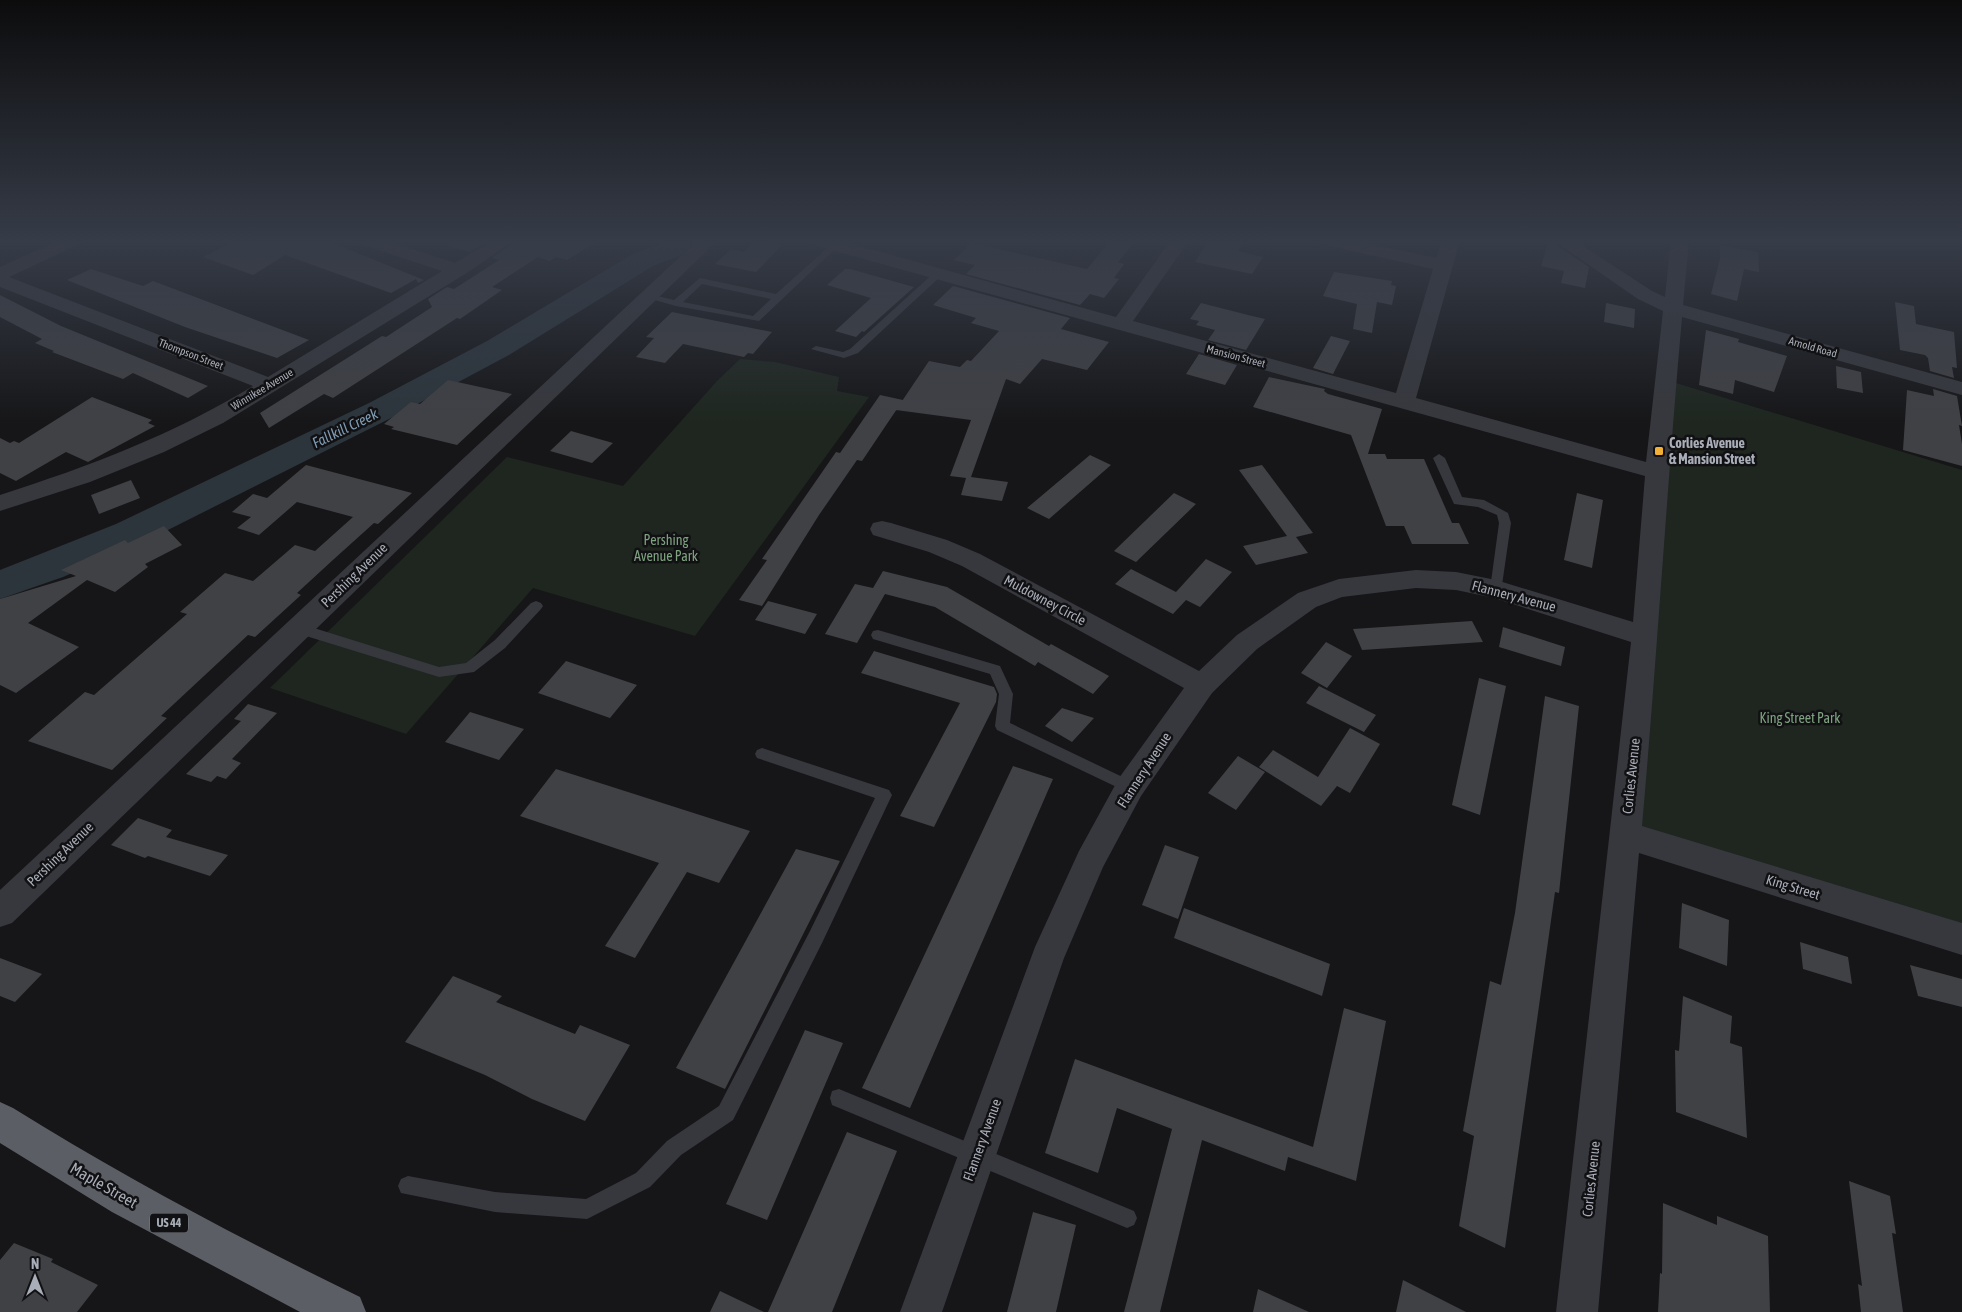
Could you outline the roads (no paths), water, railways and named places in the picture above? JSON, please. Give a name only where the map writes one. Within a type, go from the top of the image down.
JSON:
[{"type":"highway","name":"Maple Street","points":[[0,1121],[127,1199],[220,1250],[345,1312]]},
{"type":"street","name":"Thompson Street","points":[[55,301],[270,385]]},
{"type":"street","name":"Winnikee Avenue","points":[[0,502],[82,477],[156,447],[215,418],[407,301]]},
{"type":"street","name":"Pershing Avenue","points":[[0,912],[645,301]]},
{"type":"street","name":"Mansion Street","points":[[1038,301],[1657,472]]},
{"type":"street","points":[[1121,324],[1137,301]]},
{"type":"street","points":[[1404,402],[1433,301]]},
{"type":"street","name":"Arnold Road","points":[[1658,301],[1673,308],[1962,389]]},
{"type":"street","name":"Corlies Avenue","points":[[1576,1312],[1646,636],[1657,472],[1674,301]]},
{"type":"street","name":"Muldowney Circle","points":[[882,529],[938,546],[971,560],[1202,685]]},
{"type":"street","name":"Flannery Avenue","points":[[921,1312],[1047,958],[1090,861],[1130,787],[1202,685],[1247,642],[1307,600],[1339,588],[1416,579],[1456,581],[1496,589],[1646,636]]},
{"type":"street","name":"King Street","points":[[1625,836],[1962,939]]},
{"type":"lane","points":[[668,301],[755,320],[775,301]]},
{"type":"lane","points":[[816,348],[844,355],[854,351],[908,301]]},
{"type":"lane","points":[[1439,458],[1458,501],[1480,503],[1502,513],[1504,523],[1496,589]]},
{"type":"lane","points":[[298,628],[439,672],[469,668],[500,644],[536,606]]},
{"type":"lane","points":[[878,636],[995,670],[1006,694],[1002,726],[1130,787]]},
{"type":"lane","points":[[408,1186],[495,1202],[587,1209],[643,1180],[674,1148],[726,1113],[816,937],[884,795],[762,754]]},
{"type":"lane","points":[[839,1098],[1127,1218]]},
{"type":"waterway","name":"Fallkill Creek","points":[[0,585],[130,533],[381,410],[498,348],[575,301]]},
{"type":"place","name":"Corlies Avenue & Mansion Street","points":[[1659,451]]},
{"type":"park label","name":"Pershing Avenue Park","points":[[666,548]]},
{"type":"park label","name":"King Street Park","points":[[1800,718]]}]
